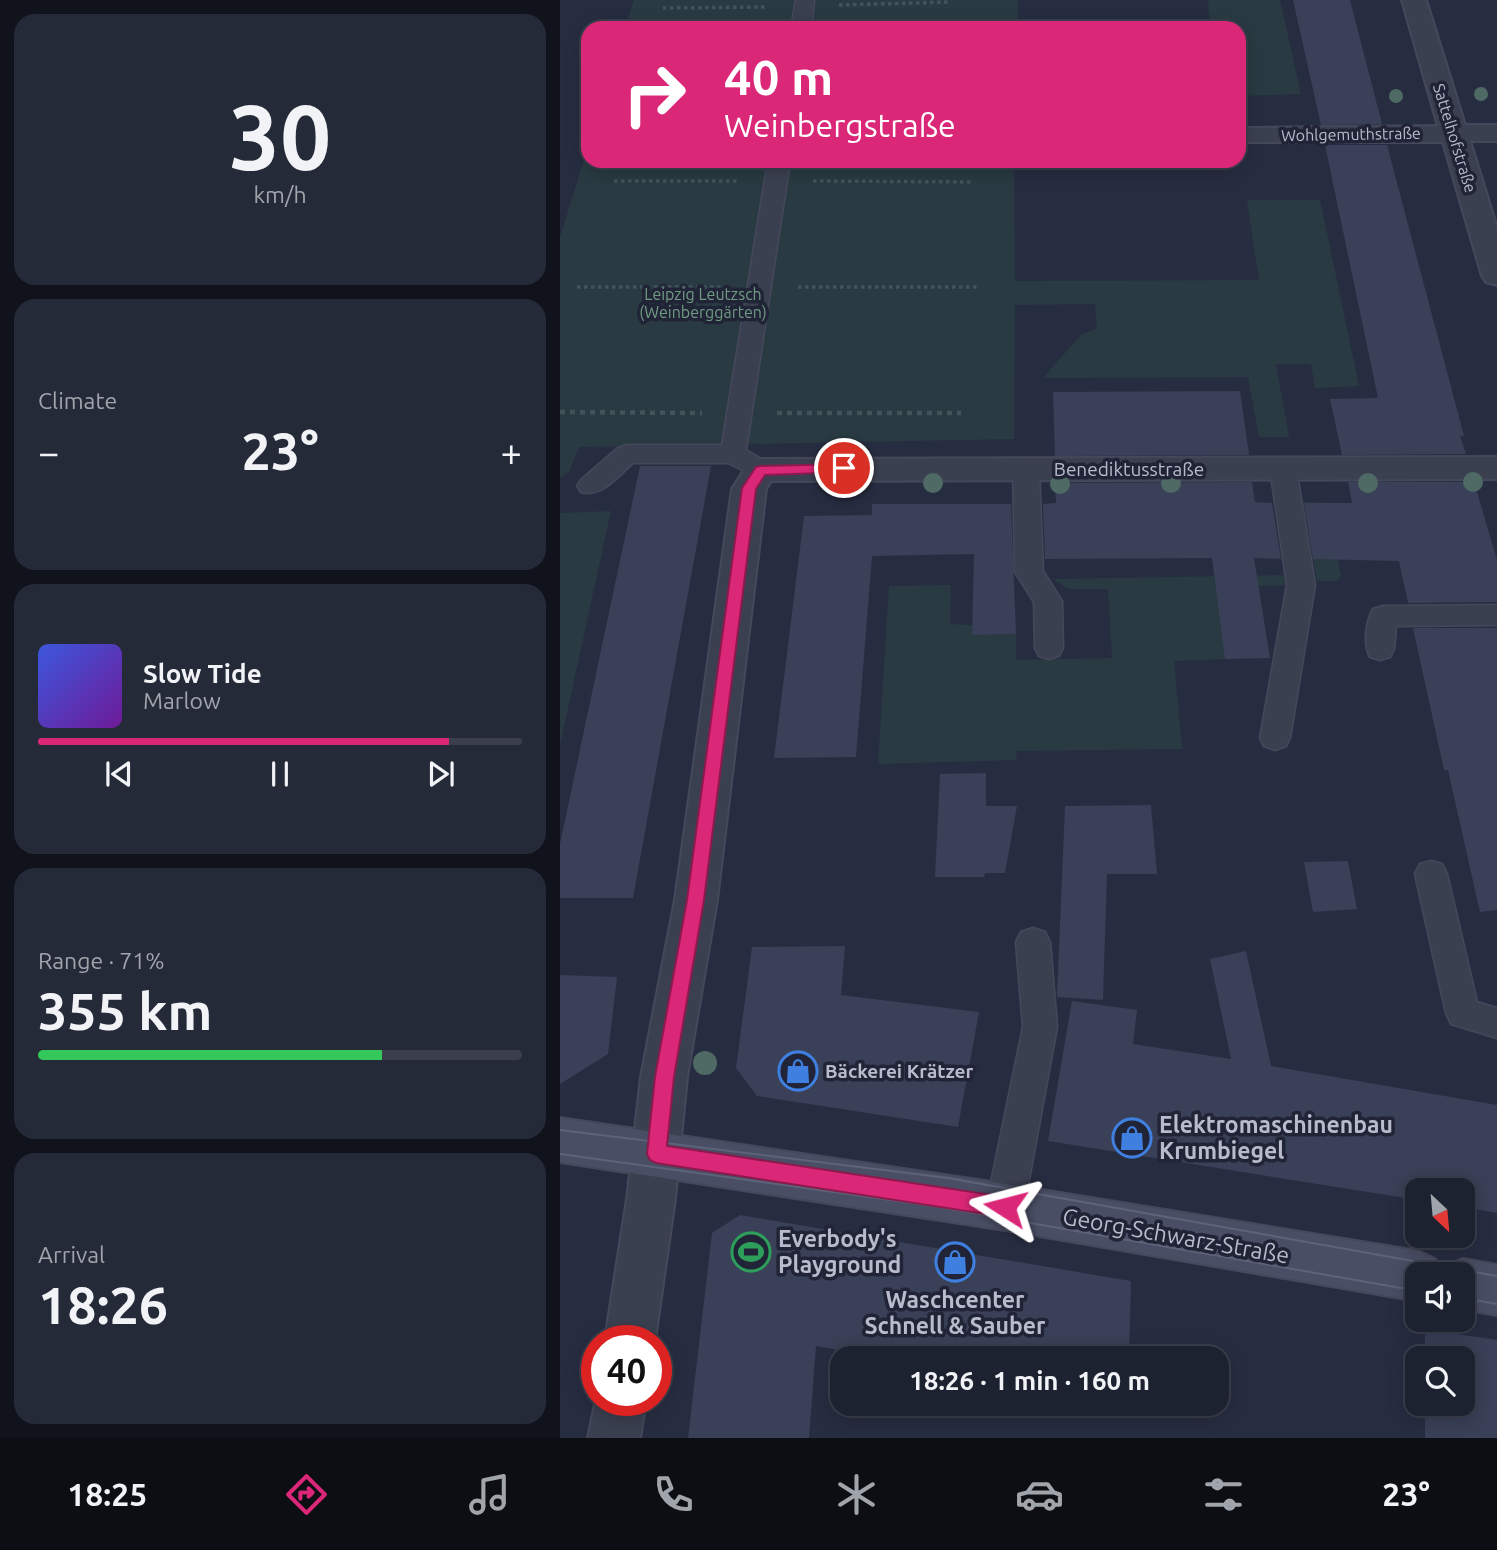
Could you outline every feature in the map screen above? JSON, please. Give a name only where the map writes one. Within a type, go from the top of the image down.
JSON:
[{"type":"street","name":"Sattelhofstraße","points":[[1413,0],[1497,276]]},
{"type":"street","name":"Wohlgemuthstraße","points":[[1247,136],[1497,133]]},
{"type":"street","name":"Benediktusstraße","points":[[747,462],[1026,468],[1497,468]]},
{"type":"street","points":[[632,1325],[664,1077],[696,900],[749,488],[747,462]]},
{"type":"street","name":"Georg-Schwarz-Straße","points":[[560,1140],[1005,1207],[1405,1274]]},
{"type":"street","points":[[1475,1286],[1497,1290]]},
{"type":"street","points":[[614,1438],[617,1416]]},
{"type":"lane","points":[[802,21],[805,3]]},
{"type":"lane","points":[[590,486],[627,454],[747,462],[778,168]]},
{"type":"lane","points":[[1026,468],[1029,572],[1048,601],[1049,648]]},
{"type":"lane","points":[[1275,738],[1301,585],[1283,468]]},
{"type":"lane","points":[[1380,649],[1383,616],[1497,615]]},
{"type":"lane","points":[[1432,874],[1463,1013],[1497,1023]]},
{"type":"lane","points":[[1005,1207],[1040,1027],[1033,942]]},
{"type":"path","points":[[663,8],[950,2]]},
{"type":"green space","points":[[634,0],[1018,0],[1018,21],[627,21]]},
{"type":"green space","points":[[1208,0],[1280,0],[1301,94],[1246,96],[1246,21],[1210,21]]},
{"type":"green space","name":"Leipzig Leutzsch (Weinberggärten)","points":[[581,168],[1014,168],[1015,281],[1259,280],[1247,200],[1320,200],[1359,386],[1315,388],[1311,364],[1276,364],[1289,437],[1259,437],[1248,377],[1043,378],[1081,335],[1097,328],[1095,304],[1015,305],[1014,439],[579,447],[569,472],[560,478],[560,237]]},
{"type":"green space","points":[[1303,502],[1326,503],[1341,576],[1336,581],[1317,581]]},
{"type":"green space","points":[[611,511],[560,745],[560,513]]},
{"type":"green space","points":[[1286,575],[1288,585],[1231,587],[1225,659],[1174,661],[1182,749],[1017,751],[1016,760],[878,764],[889,586],[951,585],[950,624],[972,625],[972,635],[1016,634],[1016,660],[1112,658],[1108,589],[1068,589],[1053,579]]},
{"type":"building","points":[[1293,0],[1350,0],[1382,124],[1321,125]]},
{"type":"building","points":[[1325,145],[1387,145],[1464,436],[1460,436],[1466,454],[1342,455],[1330,399],[1378,398]]},
{"type":"building","points":[[1240,391],[1249,455],[1055,456],[1053,392]]},
{"type":"building","points":[[640,466],[711,466],[633,898],[560,898],[560,844]]},
{"type":"building","points":[[1252,482],[1255,502],[1272,503],[1281,559],[1254,558],[1270,658],[1225,659],[1212,558],[1045,559],[1043,504],[1056,503],[1055,483]]},
{"type":"building","points":[[1348,482],[1474,482],[1497,560],[1497,602],[1408,603],[1399,561],[1313,559],[1304,503],[1352,503]]},
{"type":"building","points":[[872,504],[1011,504],[1016,634],[972,635],[974,554],[872,556],[856,757],[774,758],[804,516],[872,515]]},
{"type":"building","points":[[1413,628],[1497,628],[1497,910],[1480,912],[1448,770],[1444,770]]},
{"type":"building","points":[[986,773],[986,806],[1017,806],[1005,873],[985,873],[984,877],[935,877],[940,774]]},
{"type":"building","points":[[1151,805],[1157,874],[1107,874],[1103,1000],[1057,997],[1065,806]]},
{"type":"building","points":[[1348,861],[1357,909],[1313,912],[1304,862]]},
{"type":"building","points":[[845,946],[841,995],[979,1012],[958,1127],[757,1096],[736,1068],[752,947]]},
{"type":"building","points":[[1246,951],[1271,1066],[1497,1105],[1497,1213],[1475,1209],[1475,1178],[1405,1178],[1405,1198],[1048,1141],[1072,1001],[1137,1010],[1133,1044],[1231,1059],[1210,959]]},
{"type":"building","points":[[560,975],[617,977],[608,1054],[560,1084]]},
{"type":"building","points":[[740,1215],[1131,1281],[1129,1346],[830,1346],[830,1348],[816,1346],[809,1438],[688,1438],[712,1233]]},
{"type":"building","points":[[1425,1332],[1445,1332],[1497,1340],[1497,1438],[1425,1438],[1425,1416],[1475,1416],[1475,1346],[1425,1346]]},
{"type":"tram line","points":[[560,1130],[948,1178],[1497,1276]]},
{"type":"tram line","points":[[560,1154],[934,1206],[1405,1289]]},
{"type":"tram line","points":[[1475,1300],[1497,1304]]},
{"type":"place","name":"Bäckerei Krätzer","points":[[798,1071]]},
{"type":"place","name":"Elektromaschinenbau Krumbiegel","points":[[1132,1138]]},
{"type":"place","name":"Everbody's Playground","points":[[751,1252]]},
{"type":"place","name":"Waschcenter Schnell & Sauber","points":[[955,1262]]},
{"type":"route","points":[[844,468],[761,470],[749,488],[696,900],[664,1077],[656,1154],[1005,1207]]}]
